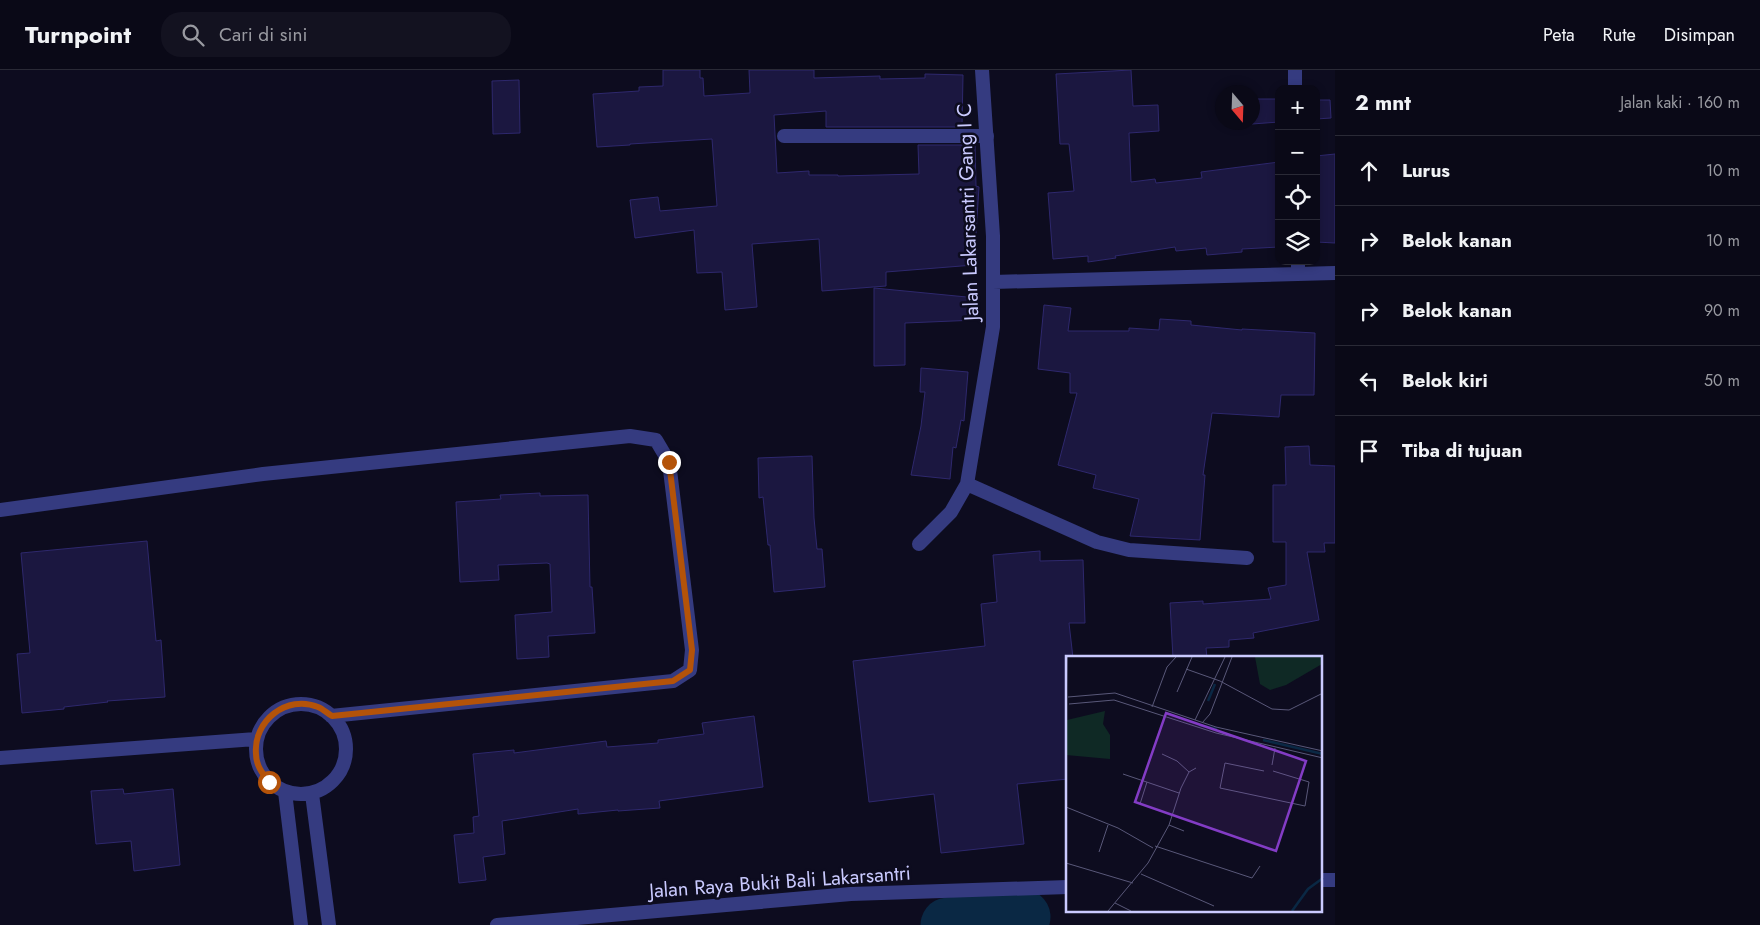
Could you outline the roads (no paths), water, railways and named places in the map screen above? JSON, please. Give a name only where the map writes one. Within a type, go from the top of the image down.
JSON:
[{"type":"street","name":"Jalan Lakarsantri Gang I C","points":[[919,544],[951,512],[967,484],[993,326],[993,236],[982,70]]},
{"type":"street","points":[[1295,70],[1295,85]]},
{"type":"street","points":[[784,136],[987,136]]},
{"type":"street","points":[[993,282],[1298,268],[1335,273]]},
{"type":"street","points":[[0,510],[263,474],[630,436],[656,440],[669,462],[692,650],[690,670],[673,681],[332,716]]},
{"type":"street","points":[[967,484],[1098,542],[1129,550],[1247,558]]},
{"type":"street","points":[[303,704],[318,707],[332,716],[341,726],[346,754],[343,767],[335,779],[324,788],[312,794],[297,795],[285,792],[269,782],[260,770],[256,755],[256,739],[262,725],[273,713],[287,706],[303,704]]},
{"type":"street","points":[[0,758],[256,739]]},
{"type":"street","points":[[285,792],[301,925]]},
{"type":"street","points":[[312,794],[330,925]]},
{"type":"street","points":[[1322,880],[1335,880]]},
{"type":"street","name":"Jalan Raya Bukit Bali Lakarsantri","points":[[497,925],[851,894],[1066,887]]},
{"type":"waterway","points":[[948,925],[1023,917]]}]
